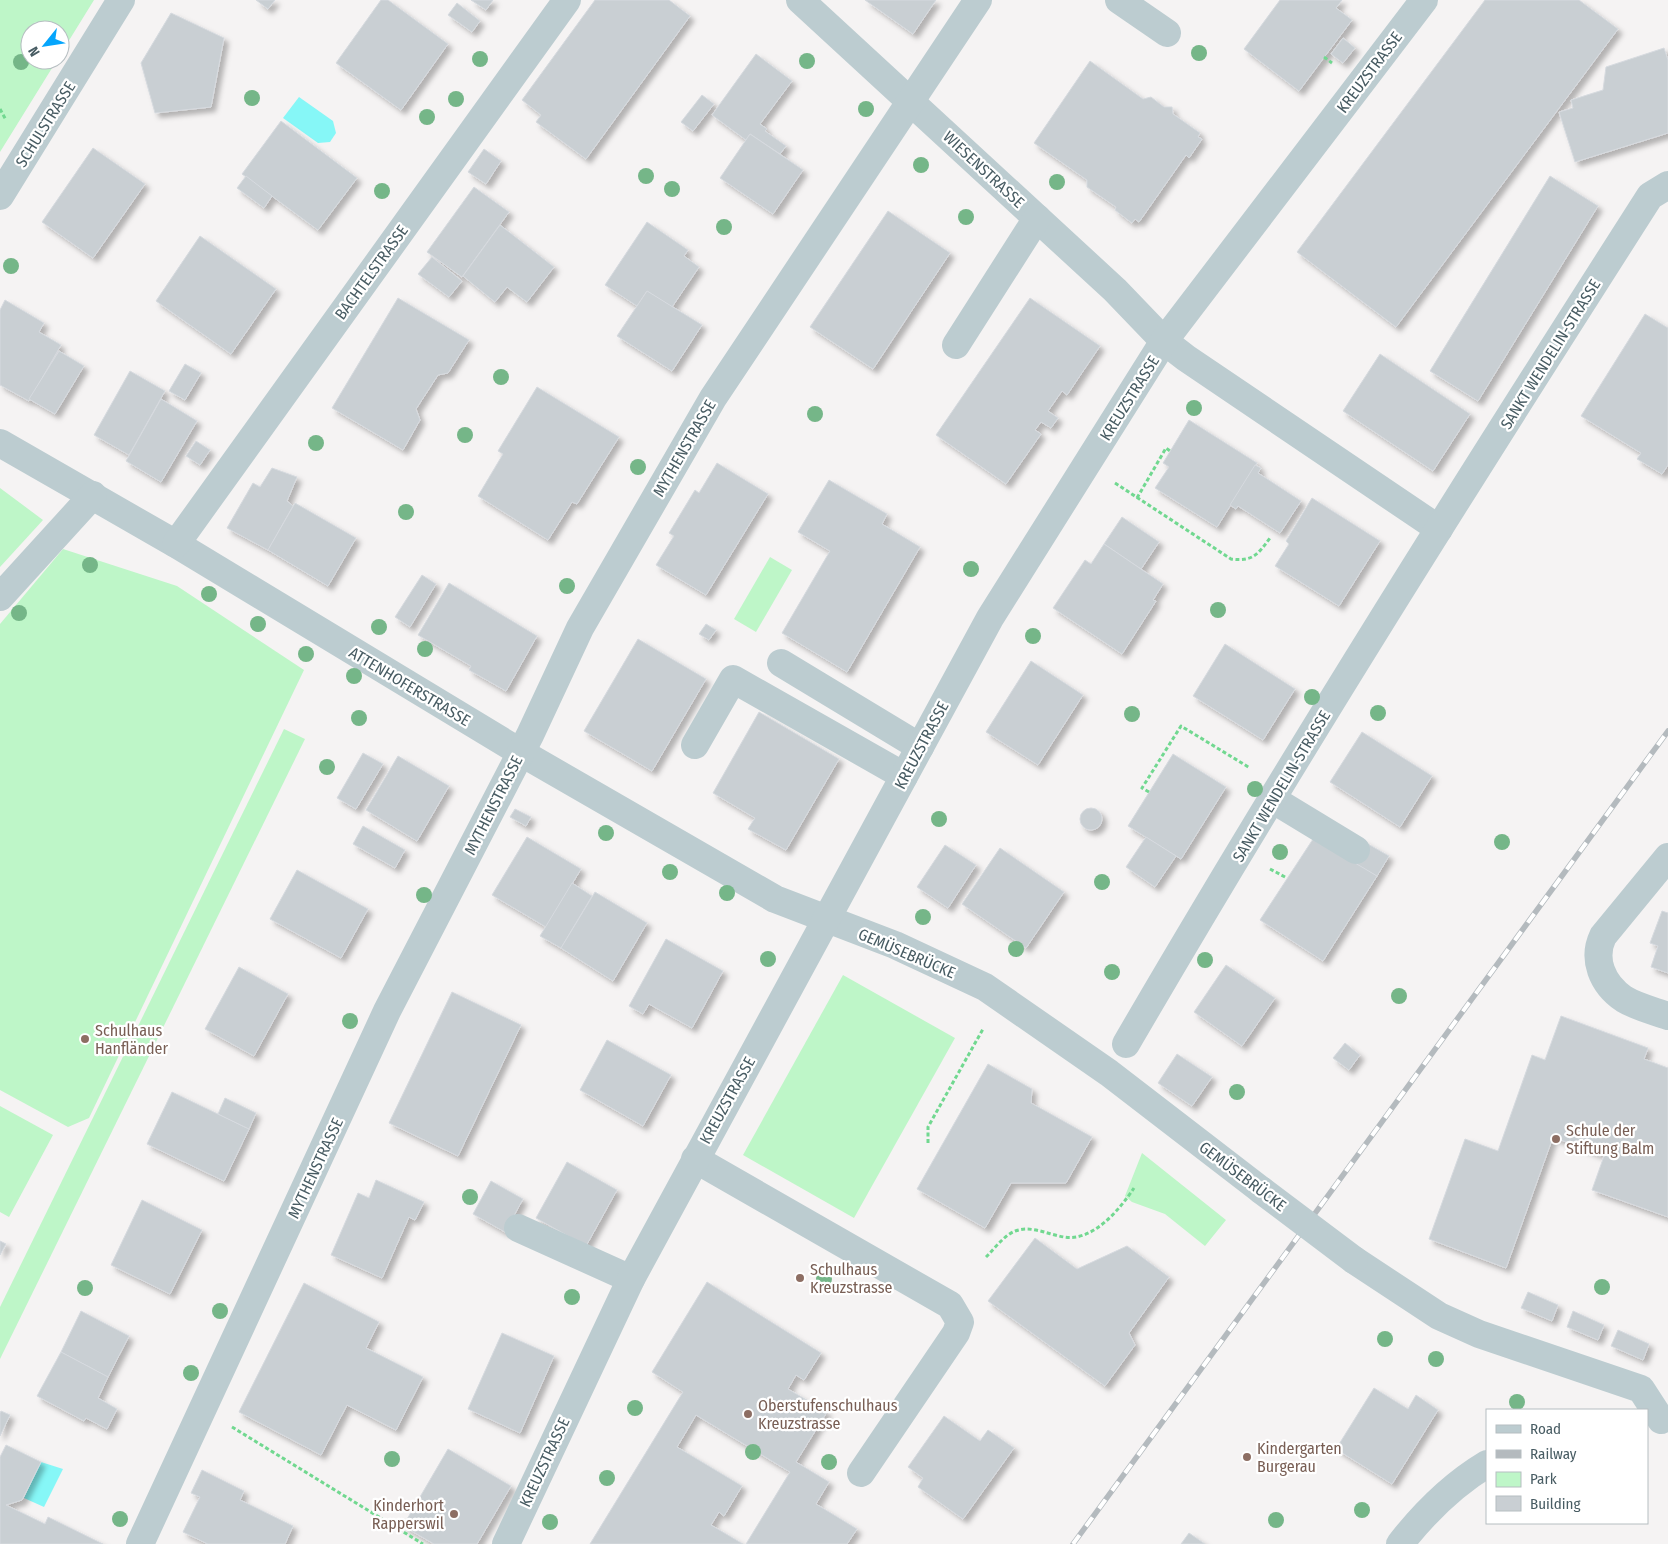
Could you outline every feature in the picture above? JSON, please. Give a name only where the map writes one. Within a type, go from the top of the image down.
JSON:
[{"type":"street","name":"SCHULSTRASSE","points":[[0,196],[121,0]]},
{"type":"street","name":"BACHTELSTRASSE","points":[[176,544],[567,0]]},
{"type":"street","name":"MYTHENSTRASSE","points":[[140,1544],[204,1410],[387,1011],[520,752],[580,628],[713,398],[978,0]]},
{"type":"street","points":[[1119,0],[1167,33]]},
{"type":"street","name":"KREUZSTRASSE","points":[[506,1544],[631,1279],[990,618],[1164,341],[1424,0]]},
{"type":"street","name":"WIESENSTRASSE","points":[[818,6],[910,101],[1115,290],[1164,341]]},
{"type":"street","name":"SANKT WENDELIN-STRASSE","points":[[1126,1044],[1276,793],[1439,529],[1650,196],[1668,185]]},
{"type":"street","points":[[956,345],[1037,218]]},
{"type":"street","points":[[1164,341],[1439,529]]},
{"type":"street","name":"ATTENHOFERSTRASSE","points":[[0,443],[176,544],[520,752],[775,899],[826,919]]},
{"type":"street","points":[[0,597],[92,495]]},
{"type":"street","points":[[782,663],[920,747]]},
{"type":"street","points":[[695,745],[733,679],[904,776]]},
{"type":"street","points":[[1276,793],[1356,850]]},
{"type":"street","points":[[1668,857],[1603,936],[1598,948],[1597,960],[1609,984],[1624,999],[1668,1016]]},
{"type":"street","name":"GEMÜSEBRÜCKE","points":[[826,919],[895,946],[985,987],[1109,1073],[1354,1260],[1439,1316],[1479,1334],[1641,1389],[1659,1420]]},
{"type":"street","points":[[695,1159],[950,1305],[960,1322],[956,1333],[861,1473]]},
{"type":"street","points":[[518,1228],[631,1279]]},
{"type":"street","points":[[1400,1544],[1429,1509],[1452,1488],[1486,1465]]},
{"type":"path","points":[[1138,498],[1166,448],[1170,451]]},
{"type":"path","points":[[1108,478],[1231,559],[1241,560],[1256,556],[1270,538]]},
{"type":"path","points":[[1149,792],[1142,788],[1181,726],[1276,793]]},
{"type":"path","points":[[928,1144],[928,1127],[1001,998]]},
{"type":"path","points":[[986,1258],[1008,1234],[1024,1229],[1036,1229],[1066,1237],[1078,1237],[1108,1219],[1123,1205],[1134,1188]]},
{"type":"path","points":[[204,1410],[423,1544]]},
{"type":"green space","points":[[0,0],[94,0],[70,39],[70,20],[20,20],[20,70],[51,70],[0,152]]},
{"type":"green space","points":[[0,488],[43,520],[0,567]]},
{"type":"green space","name":"Schulhaus Hanfländer","points":[[63,549],[177,586],[304,670],[89,1118],[68,1127],[0,1090],[0,624]]},
{"type":"green space","points":[[770,557],[792,570],[756,632],[734,619]]},
{"type":"green space","points":[[284,729],[305,739],[0,1359],[0,1307]]},
{"type":"green space","points":[[843,975],[955,1038],[854,1218],[743,1155]]},
{"type":"green space","points":[[0,1106],[53,1135],[9,1217],[0,1212]]},
{"type":"green space","points":[[1142,1153],[1226,1220],[1205,1246],[1165,1214],[1132,1202],[1125,1196]]},
{"type":"water","points":[[299,97],[333,121],[336,133],[330,142],[318,143],[283,118]]},
{"type":"water","points":[[41,1462],[63,1469],[44,1507],[24,1498]]},
{"type":"building","points":[[256,0],[275,0],[268,9]]},
{"type":"building","points":[[381,0],[388,0],[448,44],[401,110],[336,63]]},
{"type":"building","points":[[471,0],[493,0],[486,10]]},
{"type":"building","points":[[595,0],[669,0],[690,16],[586,159],[536,122],[541,115],[522,100]]},
{"type":"building","points":[[865,0],[936,0],[913,34]]},
{"type":"building","points":[[1280,0],[1342,0],[1336,8],[1352,20],[1299,91],[1244,49]]},
{"type":"building","points":[[1485,0],[1579,0],[1618,29],[1396,327],[1297,252]]},
{"type":"building","points":[[457,3],[480,21],[472,32],[448,15]]},
{"type":"building","points":[[171,13],[224,38],[211,107],[155,113],[141,63]]},
{"type":"building","points":[[1343,38],[1355,48],[1343,63],[1331,54]]},
{"type":"building","points":[[1664,48],[1668,60],[1668,133],[1575,162],[1559,112],[1573,108],[1571,100],[1603,90],[1606,67]]},
{"type":"building","points":[[756,54],[792,81],[760,124],[767,129],[765,131],[786,146],[780,154],[750,134],[746,140],[712,115]]},
{"type":"building","points":[[1090,61],[1143,99],[1151,97],[1164,107],[1172,107],[1173,114],[1200,133],[1198,137],[1202,139],[1189,158],[1186,155],[1139,222],[1135,219],[1132,223],[1115,210],[1116,207],[1087,187],[1087,180],[1034,143]]},
{"type":"building","points":[[702,95],[714,104],[693,131],[681,122]]},
{"type":"building","points":[[281,121],[357,178],[318,230],[242,174]]},
{"type":"building","points":[[750,134],[803,170],[773,214],[720,178]]},
{"type":"building","points":[[93,148],[145,184],[93,258],[42,222]]},
{"type":"building","points":[[484,149],[501,161],[486,184],[468,172]]},
{"type":"building","points":[[246,176],[272,196],[264,208],[237,188]]},
{"type":"building","points":[[1550,176],[1598,206],[1478,401],[1430,371]]},
{"type":"building","points":[[474,187],[509,212],[462,277],[427,252]]},
{"type":"building","points":[[888,211],[950,253],[873,369],[810,327]]},
{"type":"building","points":[[647,222],[688,250],[684,256],[699,267],[672,307],[647,291],[637,306],[605,285]]},
{"type":"building","points":[[500,225],[554,267],[527,302],[507,287],[495,302],[463,276]]},
{"type":"building","points":[[200,236],[276,289],[231,354],[156,301]]},
{"type":"building","points":[[432,257],[462,281],[449,297],[418,274]]},
{"type":"building","points":[[647,291],[702,325],[672,371],[617,336]]},
{"type":"building","points":[[398,298],[469,340],[448,373],[438,375],[416,409],[420,420],[403,450],[332,408]]},
{"type":"building","points":[[1030,298],[1100,346],[1067,395],[1062,391],[1048,411],[1058,418],[1051,428],[1041,422],[1035,430],[1041,434],[1006,484],[936,435]]},
{"type":"building","points":[[5,300],[44,323],[39,332],[61,345],[29,401],[0,385],[0,310]]},
{"type":"building","points":[[1645,314],[1668,328],[1668,465],[1662,474],[1637,459],[1641,453],[1581,416]]},
{"type":"building","points":[[59,351],[84,366],[55,414],[29,399]]},
{"type":"building","points":[[1380,354],[1470,414],[1433,471],[1343,411]]},
{"type":"building","points":[[185,364],[201,373],[185,400],[169,391]]},
{"type":"building","points":[[130,371],[165,391],[129,455],[94,435]]},
{"type":"building","points":[[537,387],[619,437],[577,504],[572,502],[548,540],[478,496],[503,454],[498,451]]},
{"type":"building","points":[[161,399],[197,421],[161,482],[126,461]]},
{"type":"building","points":[[1189,420],[1257,463],[1217,527],[1155,488],[1169,467],[1163,463]]},
{"type":"building","points":[[196,441],[210,450],[200,465],[186,456]]},
{"type":"building","points":[[717,463],[768,494],[706,595],[656,565],[674,536],[669,533],[695,490],[699,493]]},
{"type":"building","points":[[1255,465],[1261,468],[1258,473],[1301,501],[1280,533],[1238,506],[1236,509],[1230,505]]},
{"type":"building","points":[[272,468],[297,477],[287,501],[293,506],[268,550],[227,528],[253,483],[260,487]]},
{"type":"building","points":[[829,480],[887,514],[882,524],[920,547],[847,672],[782,633],[830,551],[798,532]]},
{"type":"building","points":[[1312,498],[1380,541],[1339,606],[1275,566],[1289,544],[1286,541]]},
{"type":"building","points":[[295,503],[356,538],[328,586],[268,550]]},
{"type":"building","points":[[1122,517],[1159,542],[1141,569],[1104,544]]},
{"type":"building","points":[[1104,544],[1163,584],[1153,600],[1156,601],[1122,654],[1053,608],[1085,560],[1091,564]]},
{"type":"building","points":[[422,575],[436,584],[410,627],[395,617]]},
{"type":"building","points":[[449,583],[537,636],[506,691],[469,670],[471,666],[418,635]]},
{"type":"building","points":[[706,624],[716,630],[709,640],[699,634]]},
{"type":"building","points":[[638,639],[706,679],[652,771],[584,731]]},
{"type":"building","points":[[1225,644],[1295,689],[1263,740],[1193,696]]},
{"type":"building","points":[[1031,661],[1083,695],[1038,765],[986,732]]},
{"type":"building","points":[[759,712],[839,759],[786,850],[748,829],[755,818],[713,793]]},
{"type":"building","points":[[1362,732],[1432,776],[1400,827],[1330,782]]},
{"type":"building","points":[[363,753],[383,764],[356,809],[337,798]]},
{"type":"building","points":[[1173,754],[1226,787],[1181,859],[1128,826]]},
{"type":"building","points":[[398,756],[449,786],[417,841],[366,810]]},
{"type":"building","points":[[1091,808],[1099,811],[1102,819],[1099,827],[1091,830],[1083,827],[1080,819],[1083,811]]},
{"type":"building","points":[[515,809],[531,817],[526,826],[510,817]]},
{"type":"building","points":[[363,826],[405,850],[395,868],[353,844]]},
{"type":"building","points":[[1315,836],[1377,876],[1323,961],[1260,920]]},
{"type":"building","points":[[527,837],[581,869],[546,927],[492,895]]},
{"type":"building","points":[[1146,837],[1176,856],[1155,887],[1126,867]]},
{"type":"building","points":[[1361,840],[1389,856],[1377,876],[1350,860]]},
{"type":"building","points":[[945,845],[976,865],[948,908],[917,887]]},
{"type":"building","points":[[1000,848],[1064,892],[1026,948],[962,904]]},
{"type":"building","points":[[297,870],[368,909],[341,958],[270,919]]},
{"type":"building","points":[[572,883],[592,896],[561,948],[540,936]]},
{"type":"building","points":[[595,892],[647,923],[613,981],[561,948]]},
{"type":"building","points":[[1662,911],[1668,913],[1668,973],[1651,967],[1658,946],[1650,943]]},
{"type":"building","points":[[666,939],[723,971],[692,1028],[649,1004],[643,1014],[629,1006]]},
{"type":"building","points":[[1226,965],[1275,998],[1242,1046],[1194,1012]]},
{"type":"building","points":[[239,967],[288,994],[254,1056],[205,1029]]},
{"type":"building","points":[[452,992],[521,1025],[458,1156],[389,1123]]},
{"type":"building","points":[[1561,1016],[1648,1048],[1644,1059],[1668,1068],[1668,1217],[1592,1190],[1604,1156],[1553,1137],[1506,1268],[1429,1239],[1465,1139],[1498,1151],[1532,1055],[1545,1060]]},
{"type":"building","points":[[607,1040],[671,1075],[643,1126],[580,1090]]},
{"type":"building","points":[[1345,1043],[1360,1055],[1349,1070],[1333,1058]]},
{"type":"building","points":[[1177,1054],[1212,1077],[1192,1106],[1158,1083]]},
{"type":"building","points":[[988,1064],[1032,1089],[1031,1103],[1092,1137],[1066,1183],[1011,1183],[985,1228],[917,1189]]},
{"type":"building","points":[[172,1092],[249,1129],[224,1181],[147,1144]]},
{"type":"building","points":[[225,1098],[256,1113],[249,1129],[218,1114]]},
{"type":"building","points":[[567,1162],[617,1190],[586,1246],[536,1218]]},
{"type":"building","points":[[376,1180],[424,1202],[415,1220],[409,1217],[382,1278],[331,1255],[358,1193],[369,1198]]},
{"type":"building","points":[[491,1181],[523,1199],[505,1232],[473,1214]]},
{"type":"building","points":[[142,1200],[202,1230],[170,1294],[111,1265]]},
{"type":"building","points":[[1035,1238],[1077,1269],[1127,1246],[1169,1277],[1129,1333],[1135,1345],[1105,1386],[988,1301]]},
{"type":"building","points":[[0,1241],[6,1244],[0,1255]]},
{"type":"building","name":"Oberstufenschulhaus Kreuzstrasse","points":[[707,1282],[821,1353],[804,1380],[796,1375],[788,1389],[827,1412],[796,1462],[829,1482],[816,1504],[857,1529],[847,1544],[746,1544],[790,1472],[696,1415],[677,1447],[742,1486],[724,1516],[719,1512],[711,1525],[743,1544],[590,1544],[683,1392],[652,1372]]},
{"type":"building","points":[[304,1283],[379,1322],[366,1348],[423,1377],[396,1430],[347,1405],[321,1455],[239,1412]]},
{"type":"building","points":[[1528,1292],[1558,1305],[1552,1321],[1521,1308]]},
{"type":"building","points":[[81,1311],[129,1336],[108,1377],[61,1352]]},
{"type":"building","points":[[1573,1311],[1604,1325],[1598,1340],[1567,1327]]},
{"type":"building","points":[[1618,1330],[1649,1344],[1643,1360],[1611,1346]]},
{"type":"building","points":[[502,1333],[554,1356],[520,1433],[468,1409]]},
{"type":"building","points":[[61,1352],[108,1377],[98,1398],[117,1409],[107,1429],[86,1418],[84,1421],[37,1396]]},
{"type":"building","points":[[1374,1388],[1408,1409],[1416,1395],[1438,1410],[1392,1484],[1336,1449]]},
{"type":"building","points":[[1,1411],[10,1415],[0,1436],[0,1413]]},
{"type":"building","points":[[944,1416],[980,1441],[988,1430],[1014,1448],[963,1519],[918,1487],[923,1478],[908,1467]]},
{"type":"building","points":[[6,1445],[41,1462],[22,1500],[6,1505],[45,1524],[48,1517],[103,1544],[0,1544],[0,1457]]},
{"type":"building","points":[[448,1449],[511,1486],[477,1544],[434,1544],[403,1526]]},
{"type":"building","points":[[202,1470],[244,1491],[240,1500],[293,1526],[285,1544],[208,1544],[183,1532],[200,1497],[191,1493]]},
{"type":"building","points":[[1189,1533],[1205,1544],[1181,1544]]},
{"type":"railway","points":[[1073,1544],[1668,731]]},
{"type":"place","name":"Schulhaus Hanfländer","points":[[85,1039]]},
{"type":"place","name":"Schule der Stiftung Balm","points":[[1556,1139]]},
{"type":"place","name":"Schulhaus Kreuzstrasse","points":[[800,1278]]},
{"type":"place","name":"Oberstufenschulhaus Kreuzstrasse","points":[[748,1414]]},
{"type":"place","name":"Kindergarten Burgerau","points":[[1247,1457]]},
{"type":"place","name":"Kinderhort Rapperswil","points":[[454,1514]]}]
